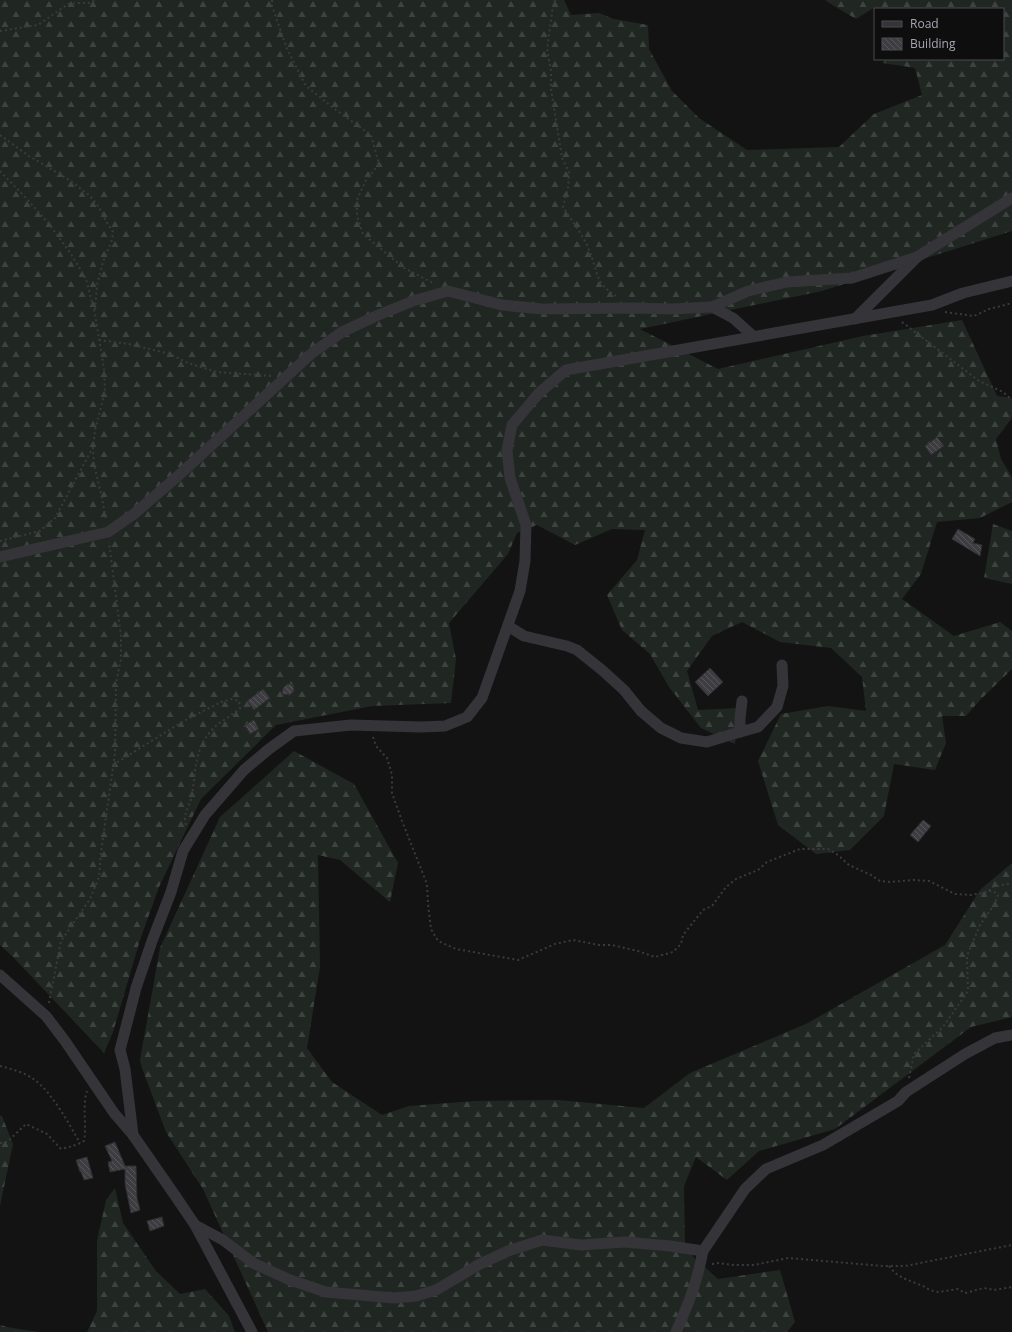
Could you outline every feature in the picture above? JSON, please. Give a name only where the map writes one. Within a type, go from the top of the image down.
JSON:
[{"type":"street","points":[[855,319],[917,257],[1012,198]]},
{"type":"street","points":[[0,557],[108,532],[134,514],[178,476],[312,353],[342,332],[413,301],[448,291],[502,305],[542,309],[671,309],[712,307],[748,291],[787,282],[852,278],[917,257]]},
{"type":"street","points":[[133,1135],[125,1069],[120,1050],[136,988],[171,892],[183,851],[205,815],[244,770],[294,731],[351,725],[421,727],[445,726],[467,717],[482,698],[520,591],[525,561],[526,525],[510,478],[507,450],[512,425],[539,393],[566,370],[932,305],[963,293],[1012,280]]},
{"type":"street","points":[[712,307],[734,318],[754,336]]},
{"type":"street","points":[[508,626],[524,636],[577,650],[624,690],[641,711],[661,728],[681,738],[707,742],[758,728],[777,707],[783,686],[782,665]]},
{"type":"street","points":[[740,732],[742,701]]},
{"type":"street","points":[[0,974],[46,1016],[91,1078],[114,1113],[133,1135],[195,1225],[252,1332]]},
{"type":"street","points":[[676,1332],[697,1282],[703,1251],[745,1189],[766,1169],[823,1145],[898,1101],[906,1092],[965,1054],[995,1038],[1012,1035]]},
{"type":"street","points":[[195,1225],[222,1240],[253,1263],[290,1280],[326,1292],[394,1298],[416,1296],[436,1290],[480,1264],[508,1251],[542,1240],[581,1245],[625,1242],[703,1251]]},
{"type":"path","points":[[0,31],[38,25],[68,4],[89,3],[96,0]]},
{"type":"path","points":[[272,0],[272,6],[287,49],[306,86],[371,135],[379,164],[366,180],[357,200],[357,216],[364,234],[404,268],[448,291]]},
{"type":"path","points":[[555,0],[547,49],[551,71],[551,89],[562,158],[569,172],[568,189],[564,207],[589,249],[596,275],[606,290],[617,297]]},
{"type":"path","points":[[0,134],[29,156],[71,180],[90,196],[99,207],[113,232],[112,240],[103,262],[97,285],[95,314]]},
{"type":"path","points":[[0,171],[49,224],[71,254],[86,279],[95,314],[104,369],[105,392],[95,430],[93,448],[94,464],[108,532],[121,636],[121,659],[115,706],[115,753],[101,852],[99,877],[90,899],[61,941],[46,1016]]},
{"type":"path","points":[[932,305],[947,313],[974,316],[989,309],[1012,303]]},
{"type":"path","points":[[894,312],[899,320],[979,381],[1003,392],[1012,400]]},
{"type":"path","points":[[99,340],[129,344],[170,354],[188,363],[217,372],[268,375],[282,380]]},
{"type":"path","points":[[0,541],[40,531],[54,518],[93,448]]},
{"type":"path","points":[[113,765],[154,738],[201,712],[221,702],[231,700],[239,701],[240,708],[210,731],[198,754],[192,796],[184,821],[190,839]]},
{"type":"path","points":[[371,726],[372,735],[376,746],[387,758],[392,775],[392,792],[427,884],[431,929],[438,940],[456,949],[518,960],[555,944],[573,940],[599,945],[612,945],[638,951],[655,957],[673,952],[682,944],[683,935],[703,910],[712,906],[726,887],[736,879],[758,870],[767,862],[800,849],[828,849],[838,855],[849,865],[866,872],[880,881],[929,881],[955,894],[971,895],[993,891],[998,895],[994,905],[980,925],[967,956],[968,991],[943,1028],[914,1054],[906,1092]]},
{"type":"path","points":[[988,892],[992,887],[1012,882]]},
{"type":"path","points":[[0,1066],[15,1070],[33,1078],[48,1093],[63,1114],[80,1143]]},
{"type":"path","points":[[0,1143],[7,1142],[26,1124],[47,1134],[61,1149],[84,1141],[86,1130],[84,1109],[86,1094],[91,1078]]},
{"type":"path","points":[[701,1263],[754,1265],[788,1258],[890,1266],[914,1264],[1012,1245]]},
{"type":"path","points":[[890,1266],[895,1273],[902,1278],[938,1292],[958,1289],[965,1293],[984,1288],[994,1290],[1012,1287]]},
{"type":"green space","points":[[0,0],[564,0],[571,15],[599,13],[614,19],[648,25],[649,49],[672,91],[699,118],[747,150],[839,147],[874,114],[922,95],[915,68],[883,63],[884,60],[1004,60],[1004,8],[875,7],[856,19],[826,0],[1012,0],[1012,231],[822,291],[640,329],[718,369],[863,336],[962,320],[997,396],[1012,398],[1012,418],[996,439],[1001,459],[1012,477],[1012,502],[980,518],[937,522],[921,574],[902,599],[954,636],[1000,622],[1012,631],[1012,669],[966,716],[942,716],[946,743],[935,770],[894,764],[884,816],[850,850],[816,854],[778,825],[758,761],[781,714],[828,706],[866,711],[862,677],[831,648],[780,642],[742,622],[712,636],[687,671],[698,710],[740,708],[735,744],[701,728],[669,687],[650,654],[622,630],[607,595],[637,560],[645,530],[612,529],[575,545],[537,525],[517,533],[508,554],[449,623],[456,659],[451,703],[372,706],[276,725],[201,799],[159,887],[140,940],[113,1032],[104,1053],[0,945]]},
{"type":"green space","points":[[993,524],[1012,531],[1012,584],[984,578]]},
{"type":"green space","points":[[294,751],[354,784],[398,863],[390,902],[340,860],[318,855],[320,967],[307,1048],[332,1082],[382,1115],[409,1106],[475,1101],[558,1100],[644,1108],[690,1073],[806,1024],[945,945],[980,890],[1012,863],[1012,1017],[971,1027],[835,1129],[759,1151],[727,1180],[696,1157],[684,1186],[685,1249],[718,1279],[780,1270],[795,1322],[787,1332],[268,1332],[203,1189],[166,1132],[140,1060],[160,948],[220,817]]},
{"type":"green space","points":[[0,1116],[2,1116],[13,1144],[0,1206]]},
{"type":"green space","points":[[115,1188],[123,1223],[156,1271],[180,1294],[205,1289],[229,1316],[235,1332],[87,1332],[97,1311],[97,1241],[106,1200]]},
{"type":"green space","points":[[0,1325],[7,1327],[38,1332],[0,1332]]},
{"type":"building","points":[[937,437],[944,446],[931,455],[925,446]]},
{"type":"building","points":[[958,529],[975,539],[973,543],[982,545],[980,556],[952,539]]},
{"type":"building","points":[[710,668],[723,682],[708,696],[695,682]]},
{"type":"building","points":[[287,684],[293,685],[294,691],[290,695],[282,694],[283,688]]},
{"type":"building","points":[[263,689],[270,698],[254,710],[247,701]]},
{"type":"building","points":[[254,720],[259,729],[250,734],[245,725]]},
{"type":"building","points":[[923,820],[931,826],[918,842],[910,835]]},
{"type":"building","points":[[115,1142],[125,1166],[136,1166],[137,1198],[140,1210],[131,1213],[125,1184],[125,1169],[110,1172],[108,1162],[112,1161],[105,1146]]},
{"type":"building","points":[[87,1157],[93,1178],[84,1180],[76,1160]]},
{"type":"building","points":[[162,1217],[164,1226],[150,1231],[147,1221]]}]
